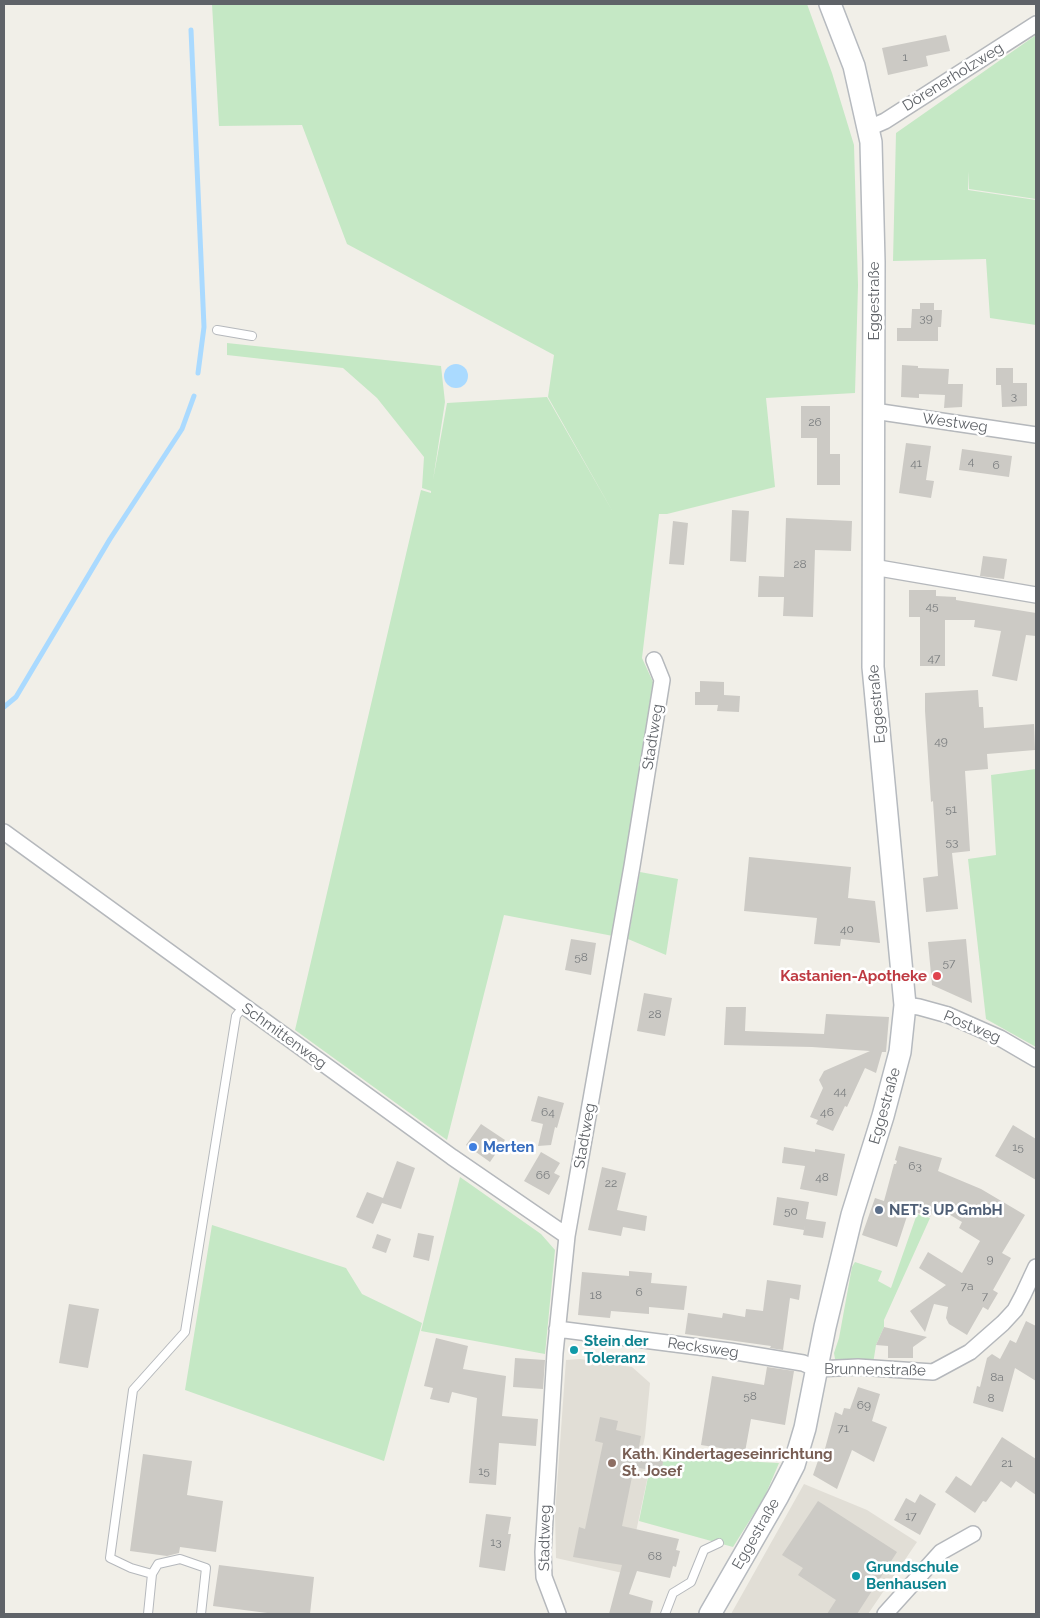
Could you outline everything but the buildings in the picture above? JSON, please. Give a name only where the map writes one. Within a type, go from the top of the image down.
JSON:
[{"type":"main road","name":"Eggestraße","points":[[710,1614],[794,1465],[805,1428],[825,1327],[852,1215],[883,1116],[900,1052],[905,1005],[873,667],[874,411],[871,142],[854,66],[830,4]]},
{"type":"street","name":"Dörenerholzweg","points":[[868,128],[884,121],[1036,24]]},
{"type":"street","name":"Westweg","points":[[874,411],[1036,435]]},
{"type":"street","points":[[873,567],[1036,595]]},
{"type":"street","name":"Stadtweg","points":[[558,1614],[544,1577],[543,1552],[558,1329],[567,1236],[632,866],[662,680],[654,660]]},
{"type":"street","name":"Schmittenweg","points":[[4,832],[452,1157],[567,1236]]},
{"type":"street","name":"Postweg","points":[[905,1005],[948,1015],[1000,1038],[1036,1059]]},
{"type":"street","name":"Brunnenstraße","points":[[817,1369],[858,1367],[933,1372],[970,1352],[1003,1323],[1015,1310],[1036,1267]]},
{"type":"street","name":"Recksweg","points":[[558,1329],[739,1353],[803,1363],[817,1369]]},
{"type":"street","points":[[885,1614],[941,1552],[973,1534]]},
{"type":"lane","points":[[217,330],[252,336]]},
{"type":"lane","points":[[152,1574],[131,1568],[110,1558],[133,1390],[185,1332],[236,1016],[244,1006]]},
{"type":"lane","points":[[666,1614],[673,1593],[691,1582],[704,1550],[719,1543]]},
{"type":"lane","points":[[148,1614],[152,1574],[158,1564],[180,1560],[206,1568],[201,1614]]},
{"type":"shaded area","name":"Kath. Kindertageseinrichtung St. Josef","points":[[580,1359],[632,1367],[650,1383],[642,1451],[666,1456],[662,1473],[649,1471],[627,1574],[556,1558],[555,1514],[566,1360]]},
{"type":"shaded area","points":[[804,1484],[867,1510],[917,1542],[868,1614],[731,1614]]},
{"type":"green space","points":[[212,4],[807,4],[832,73],[854,145],[858,285],[855,393],[766,398],[775,487],[667,514],[659,514],[642,658],[653,682],[613,936],[504,915],[447,1140],[295,1030],[421,490],[431,493],[431,491],[422,488],[424,457],[377,398],[343,368],[227,355],[227,343],[441,366],[445,402],[433,480],[447,403],[547,397],[614,514],[548,397],[554,355],[347,244],[302,125],[219,126]]},
{"type":"green space","points":[[1036,35],[1036,199],[969,189],[969,171],[968,190],[1036,200],[1036,325],[990,318],[986,259],[893,261],[896,133]]},
{"type":"green space","points":[[1036,769],[1036,1047],[986,1019],[968,859],[996,855],[991,775]]},
{"type":"green space","points":[[640,872],[678,879],[666,955],[628,939]]},
{"type":"green space","points":[[460,1177],[541,1234],[555,1250],[545,1354],[421,1331]]},
{"type":"green space","points":[[917,1214],[930,1218],[884,1320],[884,1327],[876,1345],[873,1364],[837,1362],[834,1353],[839,1338],[852,1267],[855,1262],[882,1271],[878,1281],[891,1288]]},
{"type":"green space","points":[[212,1225],[346,1268],[362,1294],[422,1323],[384,1461],[185,1390]]},
{"type":"green space","points":[[664,1457],[779,1463],[765,1496],[733,1547],[639,1521],[649,1472],[661,1472]]},
{"type":"water","points":[[456,364],[461,365],[467,371],[467,381],[461,387],[456,388],[451,387],[445,381],[444,376],[445,371],[451,365]]},
{"type":"waterway","points":[[191,30],[204,327],[198,373]]},
{"type":"waterway","points":[[4,707],[16,697],[110,539],[182,429],[194,396]]},
{"type":"place","name":"Kastanien-Apotheke","points":[[937,976]]},
{"type":"place","name":"Merten","points":[[473,1147]]},
{"type":"place","name":"NET's UP GmbH","points":[[879,1210]]},
{"type":"place","name":"Stein der Toleranz","points":[[574,1350]]},
{"type":"place","name":"Kath. Kindertageseinrichtung St. Josef","points":[[612,1463]]},
{"type":"place","name":"Grundschule Benhausen","points":[[856,1576]]}]
